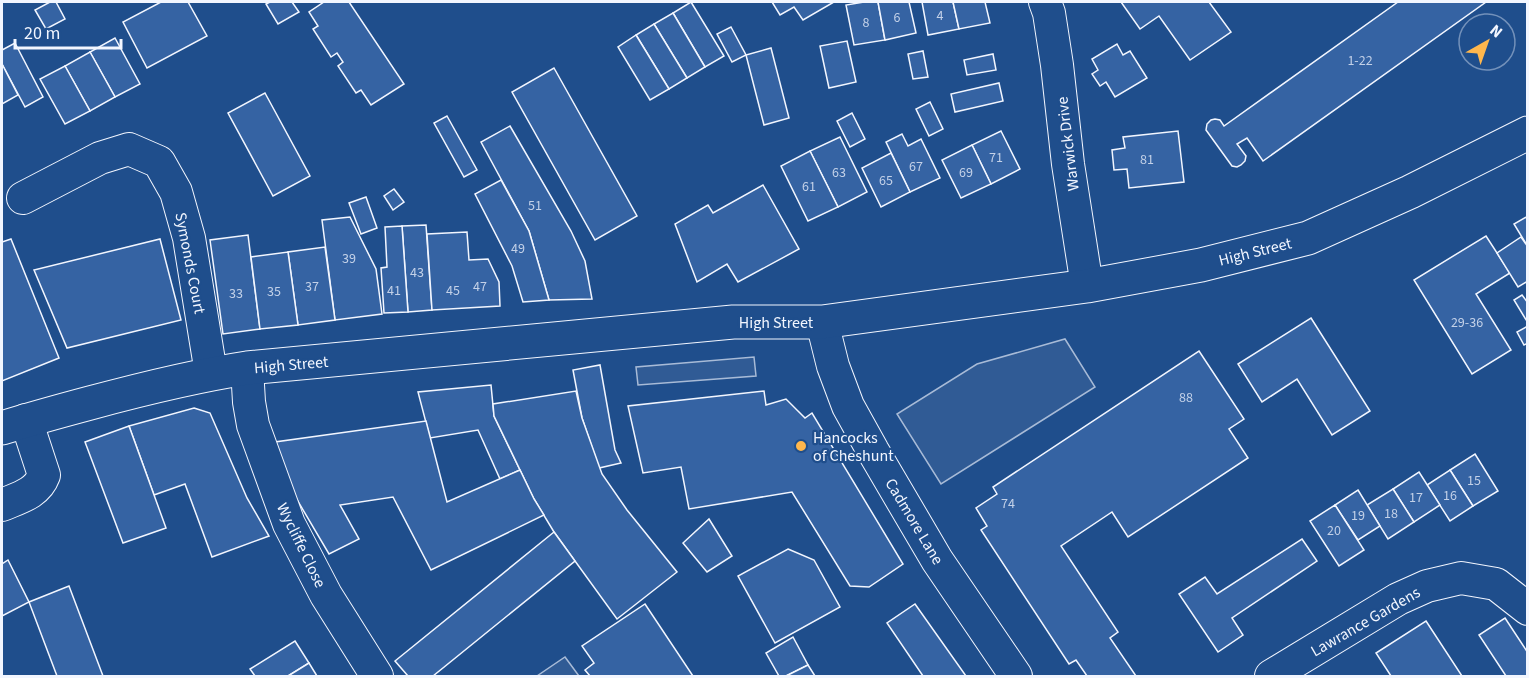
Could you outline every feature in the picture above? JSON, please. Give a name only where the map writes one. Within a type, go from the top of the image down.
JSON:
[{"type":"main road","name":"High Street","points":[[14,424],[143,389],[247,368],[723,323],[822,322],[1087,286],[1201,265],[1308,238],[1410,192],[1527,133]]},
{"type":"street","name":"Warwick Drive","points":[[1045,2],[1049,13],[1057,65],[1068,164],[1087,286]]},
{"type":"street","name":"Symonds Court","points":[[23,198],[100,158],[129,149],[159,162],[176,192],[189,238],[211,374]]},
{"type":"street","name":"Cadmore Lane","points":[[822,322],[833,366],[848,406],[938,560],[1016,676]]},
{"type":"street","name":"Wycliffe Close","points":[[247,368],[253,425],[289,524],[326,595],[377,676]]},
{"type":"street","points":[[2,505],[35,490],[44,476],[14,424]]},
{"type":"street","name":"Lawrance Gardens","points":[[1271,676],[1398,599],[1427,585],[1461,578],[1496,584],[1527,609]]},
{"type":"shaded area","points":[[1065,339],[1095,387],[941,484],[897,414],[977,364]]},
{"type":"shaded area","points":[[754,357],[756,376],[638,385],[636,367]]},
{"type":"shaded area","points":[[565,657],[579,676],[537,676]]},
{"type":"building","points":[[50,2],[56,2],[65,19],[46,29],[35,10]]},
{"type":"building","points":[[161,2],[188,2],[207,36],[147,68],[123,22]]},
{"type":"building","points":[[292,2],[299,12],[278,24],[266,4]]},
{"type":"building","points":[[324,2],[349,2],[404,84],[371,105],[361,90],[356,93],[338,66],[343,62],[337,53],[331,57],[313,29],[318,26],[309,12]]},
{"type":"building","points":[[691,2],[724,56],[705,67],[673,13]]},
{"type":"building","points":[[772,2],[834,2],[803,20],[794,7],[780,15]]},
{"type":"building","points":[[878,2],[885,40],[854,45],[846,5]]},
{"type":"building","points":[[878,2],[909,2],[916,33],[885,40]]},
{"type":"building","points":[[922,2],[953,2],[959,29],[928,35]]},
{"type":"building","points":[[953,2],[985,2],[990,23],[959,29]]},
{"type":"building","points":[[1121,2],[1209,2],[1231,32],[1190,60],[1159,16],[1140,29]]},
{"type":"building","points":[[1398,2],[1486,2],[1472,12],[1457,12],[1457,23],[1263,161],[1247,138],[1237,144],[1246,156],[1245,161],[1237,167],[1232,166],[1206,130],[1207,124],[1215,119],[1220,120],[1224,126]]},
{"type":"building","points":[[673,13],[705,67],[687,78],[654,24]]},
{"type":"building","points":[[654,24],[687,78],[669,89],[636,35]]},
{"type":"building","points":[[731,27],[746,55],[732,62],[717,34]]},
{"type":"building","points":[[636,35],[669,89],[650,100],[618,47]]},
{"type":"building","points":[[115,38],[140,84],[115,97],[90,52]]},
{"type":"building","points":[[847,41],[856,82],[829,88],[820,46]]},
{"type":"building","points":[[15,43],[43,97],[25,107],[2,64],[2,50]]},
{"type":"building","points":[[1117,44],[1123,55],[1130,51],[1147,78],[1115,97],[1106,82],[1100,86],[1092,74],[1098,70],[1092,59]]},
{"type":"building","points":[[771,48],[789,118],[764,125],[746,55]]},
{"type":"building","points":[[923,51],[928,77],[913,79],[908,54]]},
{"type":"building","points":[[90,52],[115,97],[90,111],[65,66]]},
{"type":"building","points":[[993,54],[996,70],[967,75],[964,60]]},
{"type":"building","points":[[2,64],[18,95],[2,104]]},
{"type":"building","points":[[65,66],[90,111],[65,124],[40,79]]},
{"type":"building","points":[[554,68],[637,216],[595,240],[512,92]]},
{"type":"building","points":[[999,83],[1003,101],[955,112],[951,94]]},
{"type":"building","points":[[265,93],[310,176],[273,196],[228,113]]},
{"type":"building","points":[[930,102],[943,129],[929,136],[916,109]]},
{"type":"building","points":[[852,113],[865,139],[850,147],[837,121]]},
{"type":"building","points":[[447,116],[477,170],[464,177],[434,123]]},
{"type":"building","points":[[510,126],[571,231],[585,261],[592,299],[549,300],[529,231],[481,142]]},
{"type":"building","points":[[1001,131],[1020,169],[991,184],[972,145]]},
{"type":"building","points":[[1178,131],[1184,182],[1129,188],[1127,169],[1114,170],[1112,150],[1125,148],[1123,137]]},
{"type":"building","points":[[902,134],[908,146],[921,139],[940,178],[910,192],[886,142]]},
{"type":"building","points":[[840,137],[867,192],[838,207],[810,151]]},
{"type":"building","points":[[972,145],[991,184],[961,198],[942,160]]},
{"type":"building","points":[[810,151],[838,207],[808,221],[781,166]]},
{"type":"building","points":[[891,153],[910,192],[881,207],[862,168]]},
{"type":"building","points":[[501,180],[529,231],[549,300],[523,302],[512,266],[475,194]]},
{"type":"building","points":[[763,185],[799,249],[738,282],[727,264],[697,282],[675,224],[708,205],[713,213]]},
{"type":"building","points":[[394,189],[404,202],[393,210],[384,196]]},
{"type":"building","points":[[366,197],[377,228],[361,234],[349,203]]},
{"type":"building","points":[[1528,216],[1528,247],[1514,224]]},
{"type":"building","points":[[350,217],[376,269],[382,314],[335,320],[322,220]]},
{"type":"building","points":[[426,225],[432,310],[408,312],[402,226]]},
{"type":"building","points":[[402,226],[408,312],[384,313],[381,268],[387,267],[385,227]]},
{"type":"building","points":[[467,232],[469,260],[488,259],[499,282],[500,306],[432,310],[427,234]]},
{"type":"building","points":[[248,235],[260,329],[223,334],[210,240]]},
{"type":"building","points":[[1486,236],[1510,273],[1476,294],[1511,350],[1472,374],[1414,280]]},
{"type":"building","points":[[1521,237],[1528,247],[1528,281],[1518,287],[1497,253]]},
{"type":"building","points":[[11,239],[59,358],[2,381],[2,242]]},
{"type":"building","points":[[160,239],[181,320],[67,348],[34,270]]},
{"type":"building","points":[[325,247],[335,320],[298,325],[288,252]]},
{"type":"building","points":[[288,252],[298,325],[260,329],[251,257]]},
{"type":"building","points":[[1522,295],[1528,303],[1528,323],[1514,300]]},
{"type":"building","points":[[1311,318],[1370,411],[1332,435],[1297,379],[1262,402],[1238,364]]},
{"type":"building","points":[[1528,326],[1528,343],[1524,345],[1517,332]]},
{"type":"building","points":[[1199,351],[1244,419],[1229,429],[1248,458],[1128,537],[1112,512],[1061,546],[1118,632],[1110,638],[1136,676],[1087,676],[1076,660],[1069,664],[981,530],[987,526],[976,508],[997,494],[993,487]]},
{"type":"building","points":[[600,365],[615,450],[621,463],[599,468],[582,418],[573,370]]},
{"type":"building","points":[[491,385],[494,416],[520,470],[500,479],[478,430],[430,438],[418,392]]},
{"type":"building","points":[[576,391],[582,418],[602,474],[627,510],[677,572],[617,619],[554,532],[534,499],[494,416],[493,404]]},
{"type":"building","points":[[764,391],[766,405],[786,399],[805,418],[812,413],[903,564],[869,587],[850,586],[792,492],[689,509],[681,467],[643,473],[628,406]]},
{"type":"building","points":[[194,408],[210,413],[247,498],[269,536],[212,557],[185,484],[154,495],[129,426]]},
{"type":"building","points":[[426,421],[447,502],[520,470],[544,515],[431,570],[393,497],[340,505],[359,539],[329,554],[276,464],[275,442]]},
{"type":"building","points":[[129,426],[166,528],[123,543],[85,442]]},
{"type":"building","points":[[1475,454],[1498,491],[1473,506],[1450,470]]},
{"type":"building","points":[[1450,470],[1473,506],[1450,521],[1427,485]]},
{"type":"building","points":[[1419,472],[1440,505],[1414,522],[1393,489]]},
{"type":"building","points":[[1393,489],[1414,522],[1388,539],[1367,505]]},
{"type":"building","points":[[1358,490],[1380,526],[1358,540],[1335,505]]},
{"type":"building","points":[[1335,505],[1364,550],[1339,566],[1310,521]]},
{"type":"building","points":[[709,519],[732,556],[707,572],[683,543]]},
{"type":"building","points":[[554,532],[575,561],[433,676],[408,676],[395,661]]},
{"type":"building","points":[[1302,539],[1317,561],[1232,618],[1243,635],[1218,652],[1179,594],[1205,577],[1217,594]]},
{"type":"building","points":[[788,549],[814,560],[840,607],[775,643],[738,576]]},
{"type":"building","points":[[8,560],[29,602],[2,616],[2,564]]},
{"type":"building","points":[[69,586],[103,676],[57,676],[29,602]]},
{"type":"building","points":[[645,604],[693,676],[590,676],[585,670],[594,663],[582,646]]},
{"type":"building","points":[[915,604],[966,676],[923,676],[887,623]]},
{"type":"building","points":[[1505,618],[1528,653],[1528,676],[1506,676],[1479,635]]},
{"type":"building","points":[[1426,621],[1462,676],[1391,676],[1376,653]]},
{"type":"building","points":[[793,637],[808,665],[786,676],[779,676],[766,653]]},
{"type":"building","points":[[295,641],[309,663],[288,676],[255,676],[250,669]]},
{"type":"building","points":[[309,663],[317,676],[288,676]]},
{"type":"building","points":[[808,665],[815,676],[786,676]]},
{"type":"place","name":"Hancocks of Cheshunt","points":[[801,446]]}]
